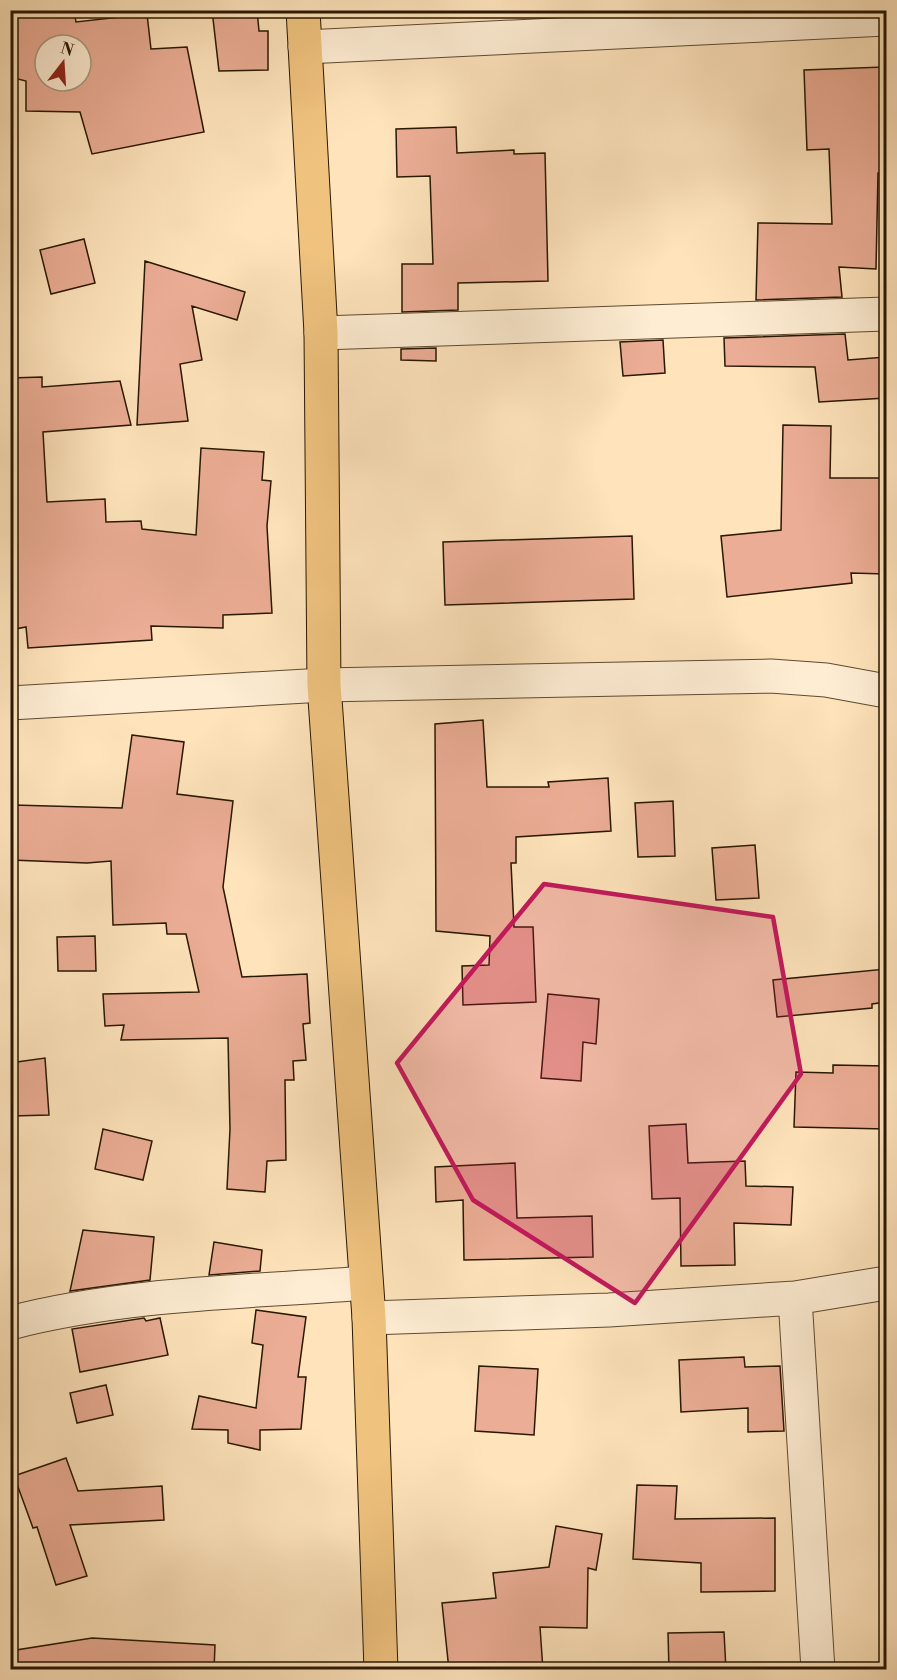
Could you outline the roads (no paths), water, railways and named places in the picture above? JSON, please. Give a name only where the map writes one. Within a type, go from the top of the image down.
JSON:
[{"type":"main road","points":[[303,10],[321,333],[324,685],[369,1318],[381,1670]]},
{"type":"street","points":[[305,47],[886,19]]},
{"type":"street","points":[[321,333],[886,314]]},
{"type":"street","points":[[10,703],[324,685],[771,676],[826,680],[879,692],[886,691]]},
{"type":"street","points":[[10,1323],[45,1314],[137,1301],[366,1283]]},
{"type":"street","points":[[369,1318],[609,1310],[795,1298],[886,1283]]},
{"type":"street","points":[[795,1298],[818,1670]]}]
